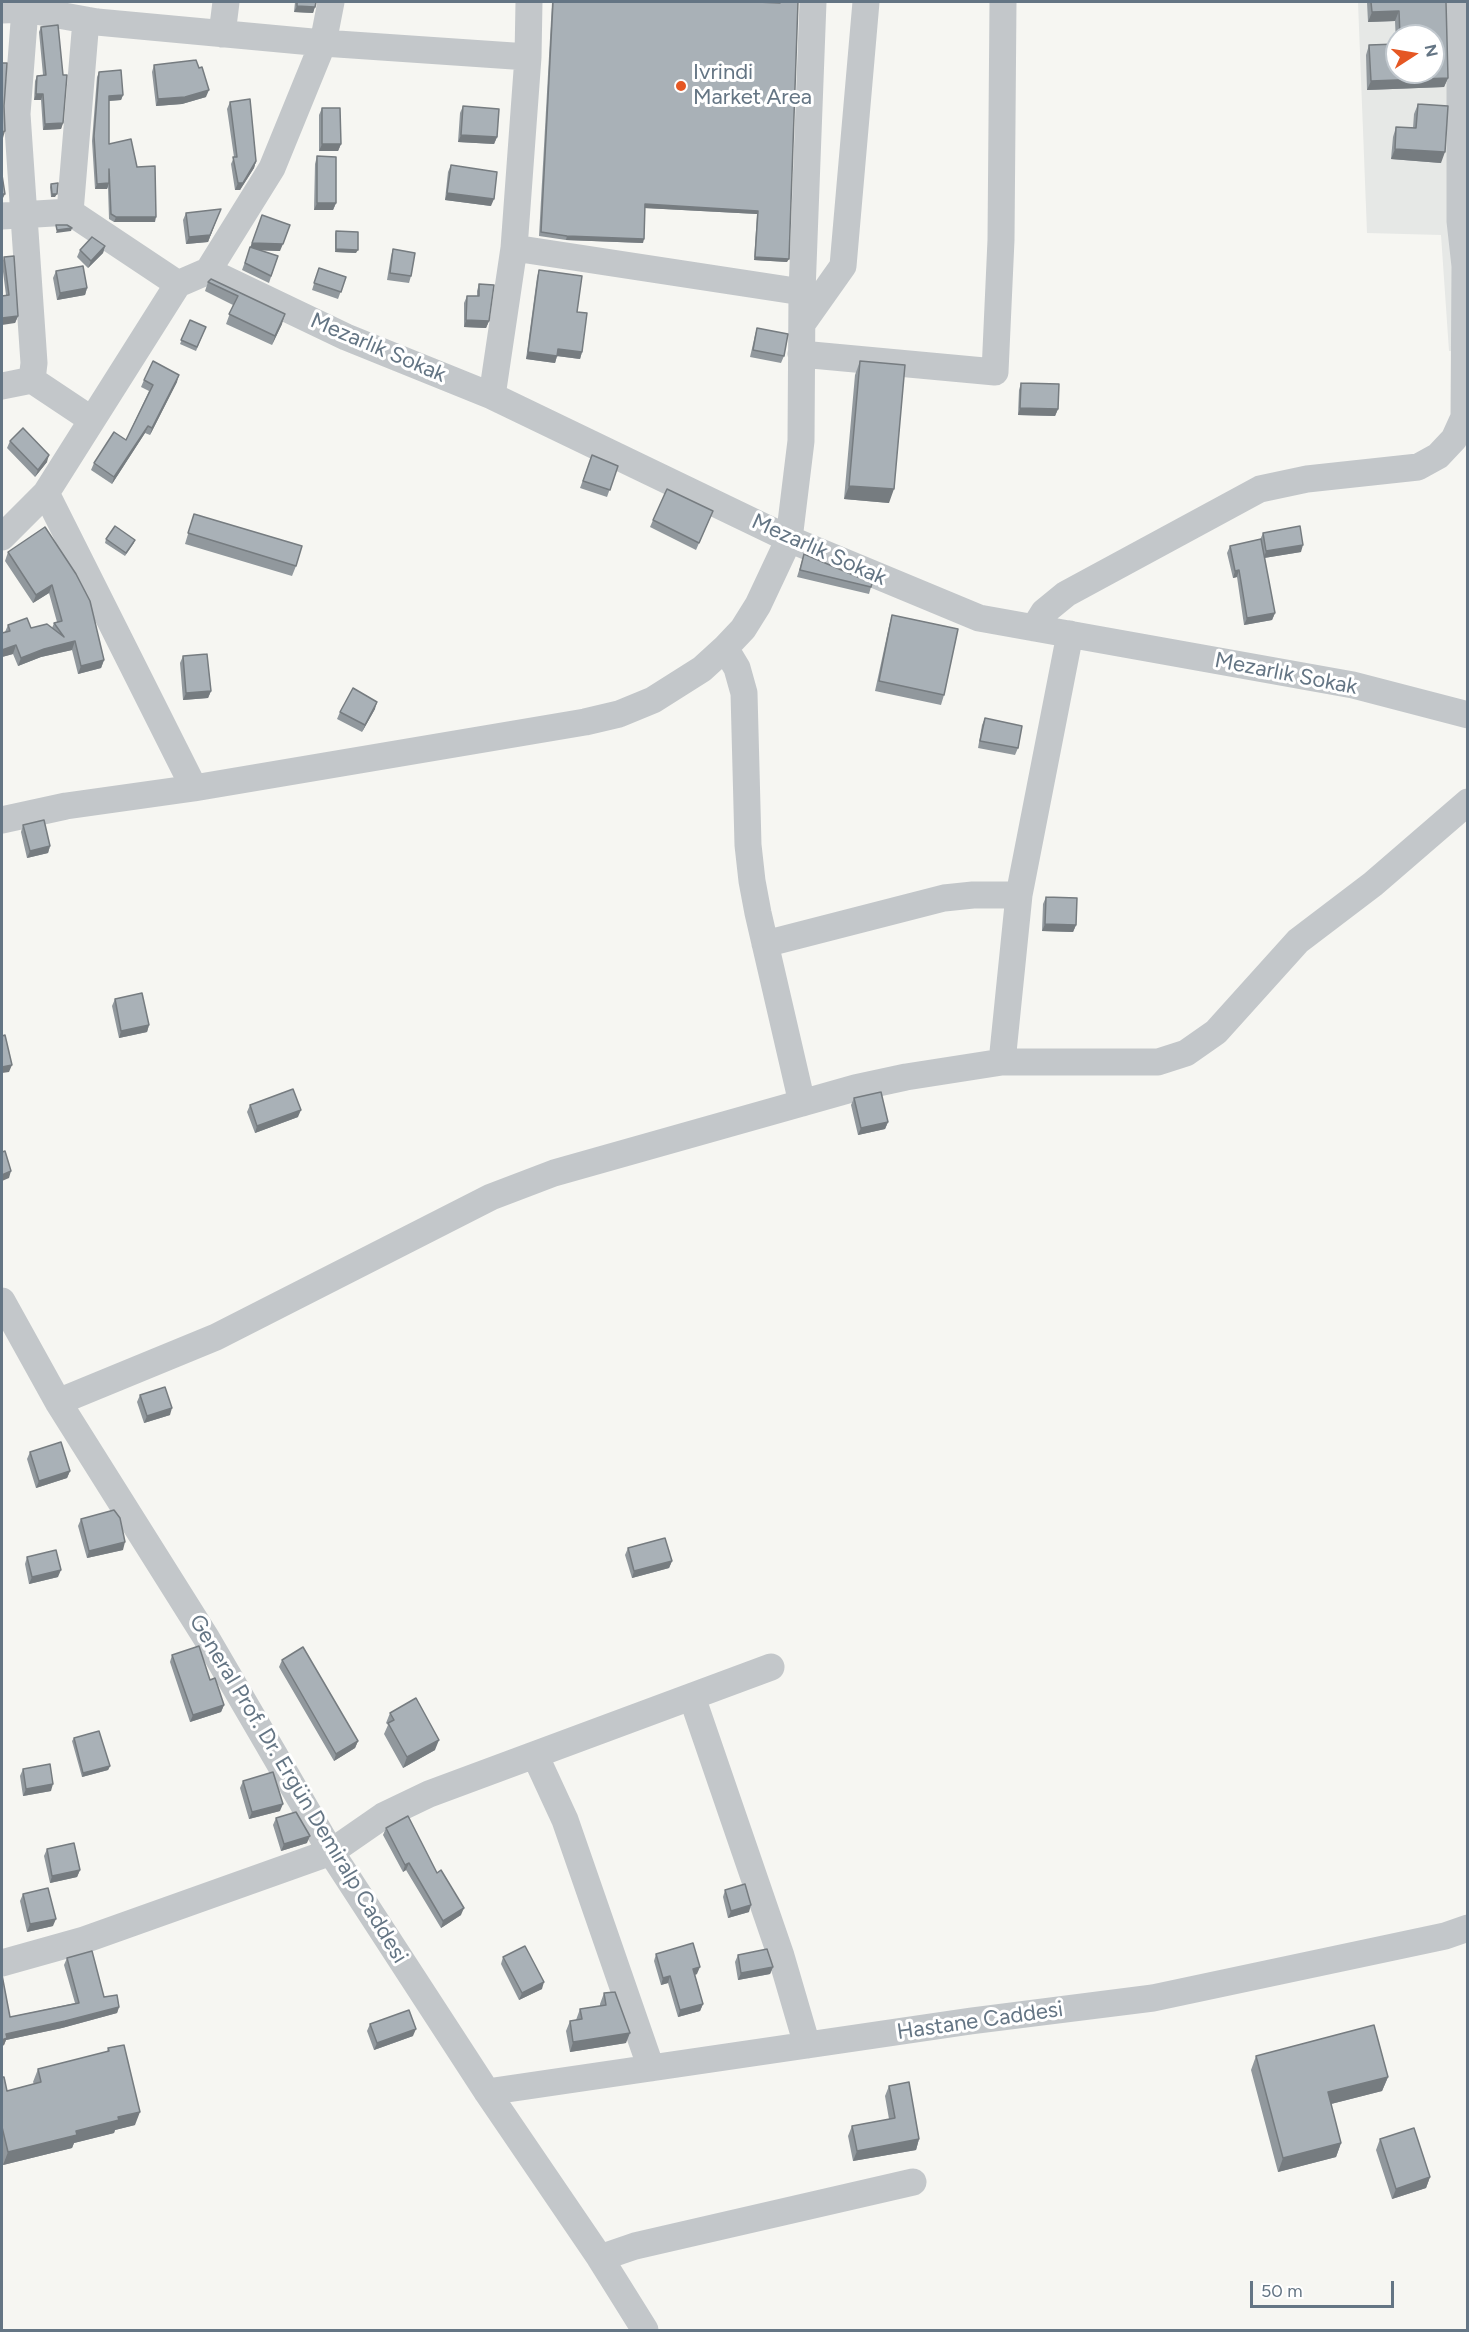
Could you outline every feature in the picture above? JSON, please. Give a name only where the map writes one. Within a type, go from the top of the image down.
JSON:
[{"type":"street","points":[[222,34],[226,2]]},
{"type":"street","points":[[2,537],[46,493],[177,285],[208,271],[272,168],[323,43],[330,2]]},
{"type":"street","points":[[492,396],[514,248],[528,57],[529,2]]},
{"type":"street","points":[[2,820],[66,806],[194,788],[585,722],[619,714],[677,687],[725,648],[743,629],[758,605],[789,539],[801,441],[802,292],[813,2]]},
{"type":"street","points":[[802,324],[843,266],[866,2]]},
{"type":"street","points":[[801,354],[995,372],[1001,240],[1003,2]]},
{"type":"street","points":[[1034,628],[1044,612],[1066,594],[1260,489],[1307,478],[1406,469],[1438,456],[1454,439],[1464,417],[1466,266],[1460,221],[1460,2]]},
{"type":"street","points":[[32,380],[34,363],[13,215],[17,114],[16,7],[96,14],[222,34],[528,57]]},
{"type":"street","points":[[70,212],[96,14]]},
{"type":"street","points":[[13,215],[70,212],[177,285]]},
{"type":"street","points":[[514,248],[802,292]]},
{"type":"street","name":"Mezarlık Sokak","points":[[208,271],[346,337],[492,396],[789,539],[980,618],[1353,685],[1467,715]]},
{"type":"street","points":[[2,386],[32,380],[92,420]]},
{"type":"street","points":[[46,493],[194,788]]},
{"type":"street","points":[[1002,1062],[1019,895],[1070,634]]},
{"type":"street","points":[[725,648],[737,668],[744,693],[748,845],[752,881],[802,1103]]},
{"type":"street","points":[[58,1402],[225,1332],[491,1197],[554,1173],[855,1088],[906,1077],[1002,1062],[1158,1062],[1172,1058],[1197,1047],[1216,1032],[1298,942],[1373,884],[1467,802]]},
{"type":"street","points":[[765,944],[944,898],[973,895],[1019,895]]},
{"type":"street","name":"General Prof. Dr. Ergün Demiralp Caddesi","points":[[2,1301],[58,1402],[207,1639],[331,1852],[487,2092],[600,2258],[645,2331]]},
{"type":"street","points":[[2,1963],[84,1940],[331,1852],[356,1833],[406,1804],[771,1667]]},
{"type":"street","points":[[692,1697],[781,1956],[807,2045]]},
{"type":"street","points":[[535,1755],[565,1820],[651,2068]]},
{"type":"street","name":"Hastane Caddesi","points":[[487,2092],[971,2021],[1153,1998],[1445,1936],[1467,1928]]},
{"type":"street","points":[[600,2258],[635,2246],[913,2182]]},
{"type":"shaded area","points":[[1358,2],[1467,2],[1467,351],[1449,351],[1441,235],[1367,233]]},
{"type":"building","points":[[297,2],[316,2],[315,7],[297,6]]},
{"type":"building","points":[[553,2],[798,2],[789,259],[755,257],[758,211],[645,204],[644,239],[567,236],[541,232]]},
{"type":"building","points":[[1371,2],[1446,2],[1448,78],[1445,78],[1445,24],[1400,24],[1399,11],[1372,12]]},
{"type":"building","points":[[58,25],[63,75],[67,75],[63,123],[45,124],[43,94],[36,94],[37,76],[46,75],[41,27]]},
{"type":"building","points":[[1385,44],[1385,80],[1371,81],[1369,45]]},
{"type":"building","points":[[196,60],[199,68],[202,67],[209,90],[185,97],[158,99],[154,65]]},
{"type":"building","points":[[2,63],[7,63],[5,131],[2,132]]},
{"type":"building","points":[[121,70],[123,95],[109,96],[109,144],[131,139],[137,167],[155,166],[156,217],[116,217],[111,214],[109,169],[109,183],[97,184],[94,136],[99,72]]},
{"type":"building","points":[[250,99],[256,161],[243,183],[238,183],[233,157],[237,157],[230,102]]},
{"type":"building","points":[[1418,104],[1448,106],[1445,152],[1395,149],[1396,127],[1416,128]]},
{"type":"building","points":[[463,106],[499,109],[497,137],[461,135]]},
{"type":"building","points":[[322,108],[340,108],[341,144],[322,144]]},
{"type":"building","points":[[317,156],[336,157],[336,203],[317,203]]},
{"type":"building","points":[[451,165],[497,172],[494,199],[447,193]]},
{"type":"building","points":[[2,175],[5,194],[2,194]]},
{"type":"building","points":[[58,183],[57,194],[52,194],[51,184]]},
{"type":"building","points":[[221,209],[210,235],[189,237],[186,213]]},
{"type":"building","points":[[262,215],[290,225],[283,244],[252,243]]},
{"type":"building","points":[[56,225],[67,225],[72,228],[57,230]]},
{"type":"building","points":[[336,231],[358,232],[358,250],[336,249]]},
{"type":"building","points":[[92,237],[105,246],[91,261],[80,250]]},
{"type":"building","points":[[250,247],[278,256],[271,276],[245,263]]},
{"type":"building","points":[[393,249],[415,253],[411,276],[390,273]]},
{"type":"building","points":[[14,256],[18,316],[2,318],[2,296],[9,295],[4,257]]},
{"type":"building","points":[[83,266],[87,288],[60,293],[56,271]]},
{"type":"building","points":[[319,268],[346,277],[341,292],[314,283]]},
{"type":"building","points":[[539,270],[582,276],[577,312],[587,313],[582,352],[558,349],[557,356],[528,352]]},
{"type":"building","points":[[211,279],[285,314],[275,336],[229,314],[238,296],[208,282]]},
{"type":"building","points":[[479,284],[494,285],[489,321],[466,320],[467,296],[479,296]]},
{"type":"building","points":[[190,320],[206,327],[197,347],[181,340]]},
{"type":"building","points":[[757,328],[788,334],[784,356],[753,350]]},
{"type":"building","points":[[153,361],[179,375],[152,428],[148,426],[114,477],[94,463],[114,432],[126,440],[153,385],[144,380]]},
{"type":"building","points":[[860,361],[905,365],[894,489],[849,486]]},
{"type":"building","points":[[1021,383],[1059,384],[1058,409],[1020,408]]},
{"type":"building","points":[[23,428],[49,455],[38,470],[10,441]]},
{"type":"building","points":[[592,455],[618,466],[610,490],[583,481]]},
{"type":"building","points":[[667,489],[713,511],[699,543],[653,520]]},
{"type":"building","points":[[194,514],[302,546],[296,566],[188,533]]},
{"type":"building","points":[[115,526],[135,540],[126,553],[106,539]]},
{"type":"building","points":[[1300,526],[1303,545],[1266,551],[1263,533]]},
{"type":"building","points":[[45,527],[76,574],[90,601],[104,660],[81,666],[75,641],[21,658],[16,645],[2,650],[2,633],[10,631],[8,625],[27,618],[31,628],[47,624],[64,637],[54,623],[62,621],[52,585],[36,595],[8,552]]},
{"type":"building","points":[[1261,539],[1275,613],[1247,618],[1239,570],[1235,571],[1230,546]]},
{"type":"building","points":[[804,554],[872,583],[871,587],[800,570]]},
{"type":"building","points":[[892,615],[958,629],[944,695],[879,681]]},
{"type":"building","points":[[207,654],[211,691],[186,693],[183,656]]},
{"type":"building","points":[[353,688],[377,702],[365,725],[340,712]]},
{"type":"building","points":[[985,718],[1022,726],[1018,748],[980,741]]},
{"type":"building","points":[[44,820],[50,846],[30,851],[23,825]]},
{"type":"building","points":[[1046,897],[1077,898],[1076,925],[1045,924]]},
{"type":"building","points":[[142,993],[149,1025],[121,1031],[115,999]]},
{"type":"building","points":[[5,1035],[12,1065],[2,1067],[2,1036]]},
{"type":"building","points":[[293,1089],[301,1110],[257,1126],[250,1105]]},
{"type":"building","points":[[881,1092],[888,1122],[861,1128],[854,1098]]},
{"type":"building","points":[[5,1151],[11,1171],[2,1175],[2,1152]]},
{"type":"building","points":[[165,1387],[172,1408],[147,1416],[140,1395]]},
{"type":"building","points":[[61,1442],[70,1471],[39,1481],[30,1452]]},
{"type":"building","points":[[114,1510],[120,1518],[125,1542],[89,1551],[81,1519]]},
{"type":"building","points":[[665,1538],[672,1561],[634,1571],[628,1548]]},
{"type":"building","points":[[56,1550],[61,1570],[32,1577],[27,1557]]},
{"type":"building","points":[[199,1646],[210,1680],[215,1678],[224,1705],[193,1715],[172,1655]]},
{"type":"building","points":[[303,1647],[358,1741],[336,1754],[282,1660]]},
{"type":"building","points":[[416,1698],[439,1740],[407,1757],[388,1723],[394,1720],[390,1713]]},
{"type":"building","points":[[99,1731],[110,1766],[83,1773],[74,1738]]},
{"type":"building","points":[[50,1764],[53,1784],[26,1789],[23,1769]]},
{"type":"building","points":[[273,1772],[283,1804],[252,1812],[243,1781]]},
{"type":"building","points":[[296,1812],[310,1836],[284,1844],[276,1818]]},
{"type":"building","points":[[408,1816],[437,1873],[441,1870],[464,1908],[443,1921],[409,1863],[405,1865],[386,1828]]},
{"type":"building","points":[[74,1843],[80,1870],[52,1876],[47,1849]]},
{"type":"building","points":[[745,1884],[751,1905],[731,1911],[725,1890]]},
{"type":"building","points":[[48,1888],[56,1919],[30,1924],[23,1894]]},
{"type":"building","points":[[693,1943],[700,1967],[693,1969],[703,2004],[680,2010],[670,1976],[663,1978],[656,1954]]},
{"type":"building","points":[[525,1946],[544,1982],[522,1993],[503,1957]]},
{"type":"building","points":[[767,1949],[773,1967],[741,1973],[738,1955]]},
{"type":"building","points":[[92,1951],[104,1997],[117,1995],[119,2007],[6,2034],[7,2038],[2,2040],[2,1975],[10,2017],[79,2003],[67,1958]]},
{"type":"building","points":[[615,1992],[630,2033],[573,2042],[570,2021],[582,2019],[580,2009],[606,2005],[604,1993]]},
{"type":"building","points":[[409,2010],[416,2029],[377,2043],[370,2024]]},
{"type":"building","points":[[1374,2025],[1388,2077],[1328,2092],[1341,2143],[1283,2158],[1256,2056]]},
{"type":"building","points":[[124,2045],[140,2112],[76,2131],[77,2135],[8,2152],[2,2127],[2,2077],[4,2077],[7,2091],[41,2082],[38,2069]]},
{"type":"building","points":[[909,2082],[919,2139],[857,2151],[852,2126],[895,2118],[889,2086]]},
{"type":"building","points":[[1414,2128],[1430,2177],[1396,2189],[1380,2139]]},
{"type":"place","name":"Ivrindi Market Area","points":[[681,86]]}]
